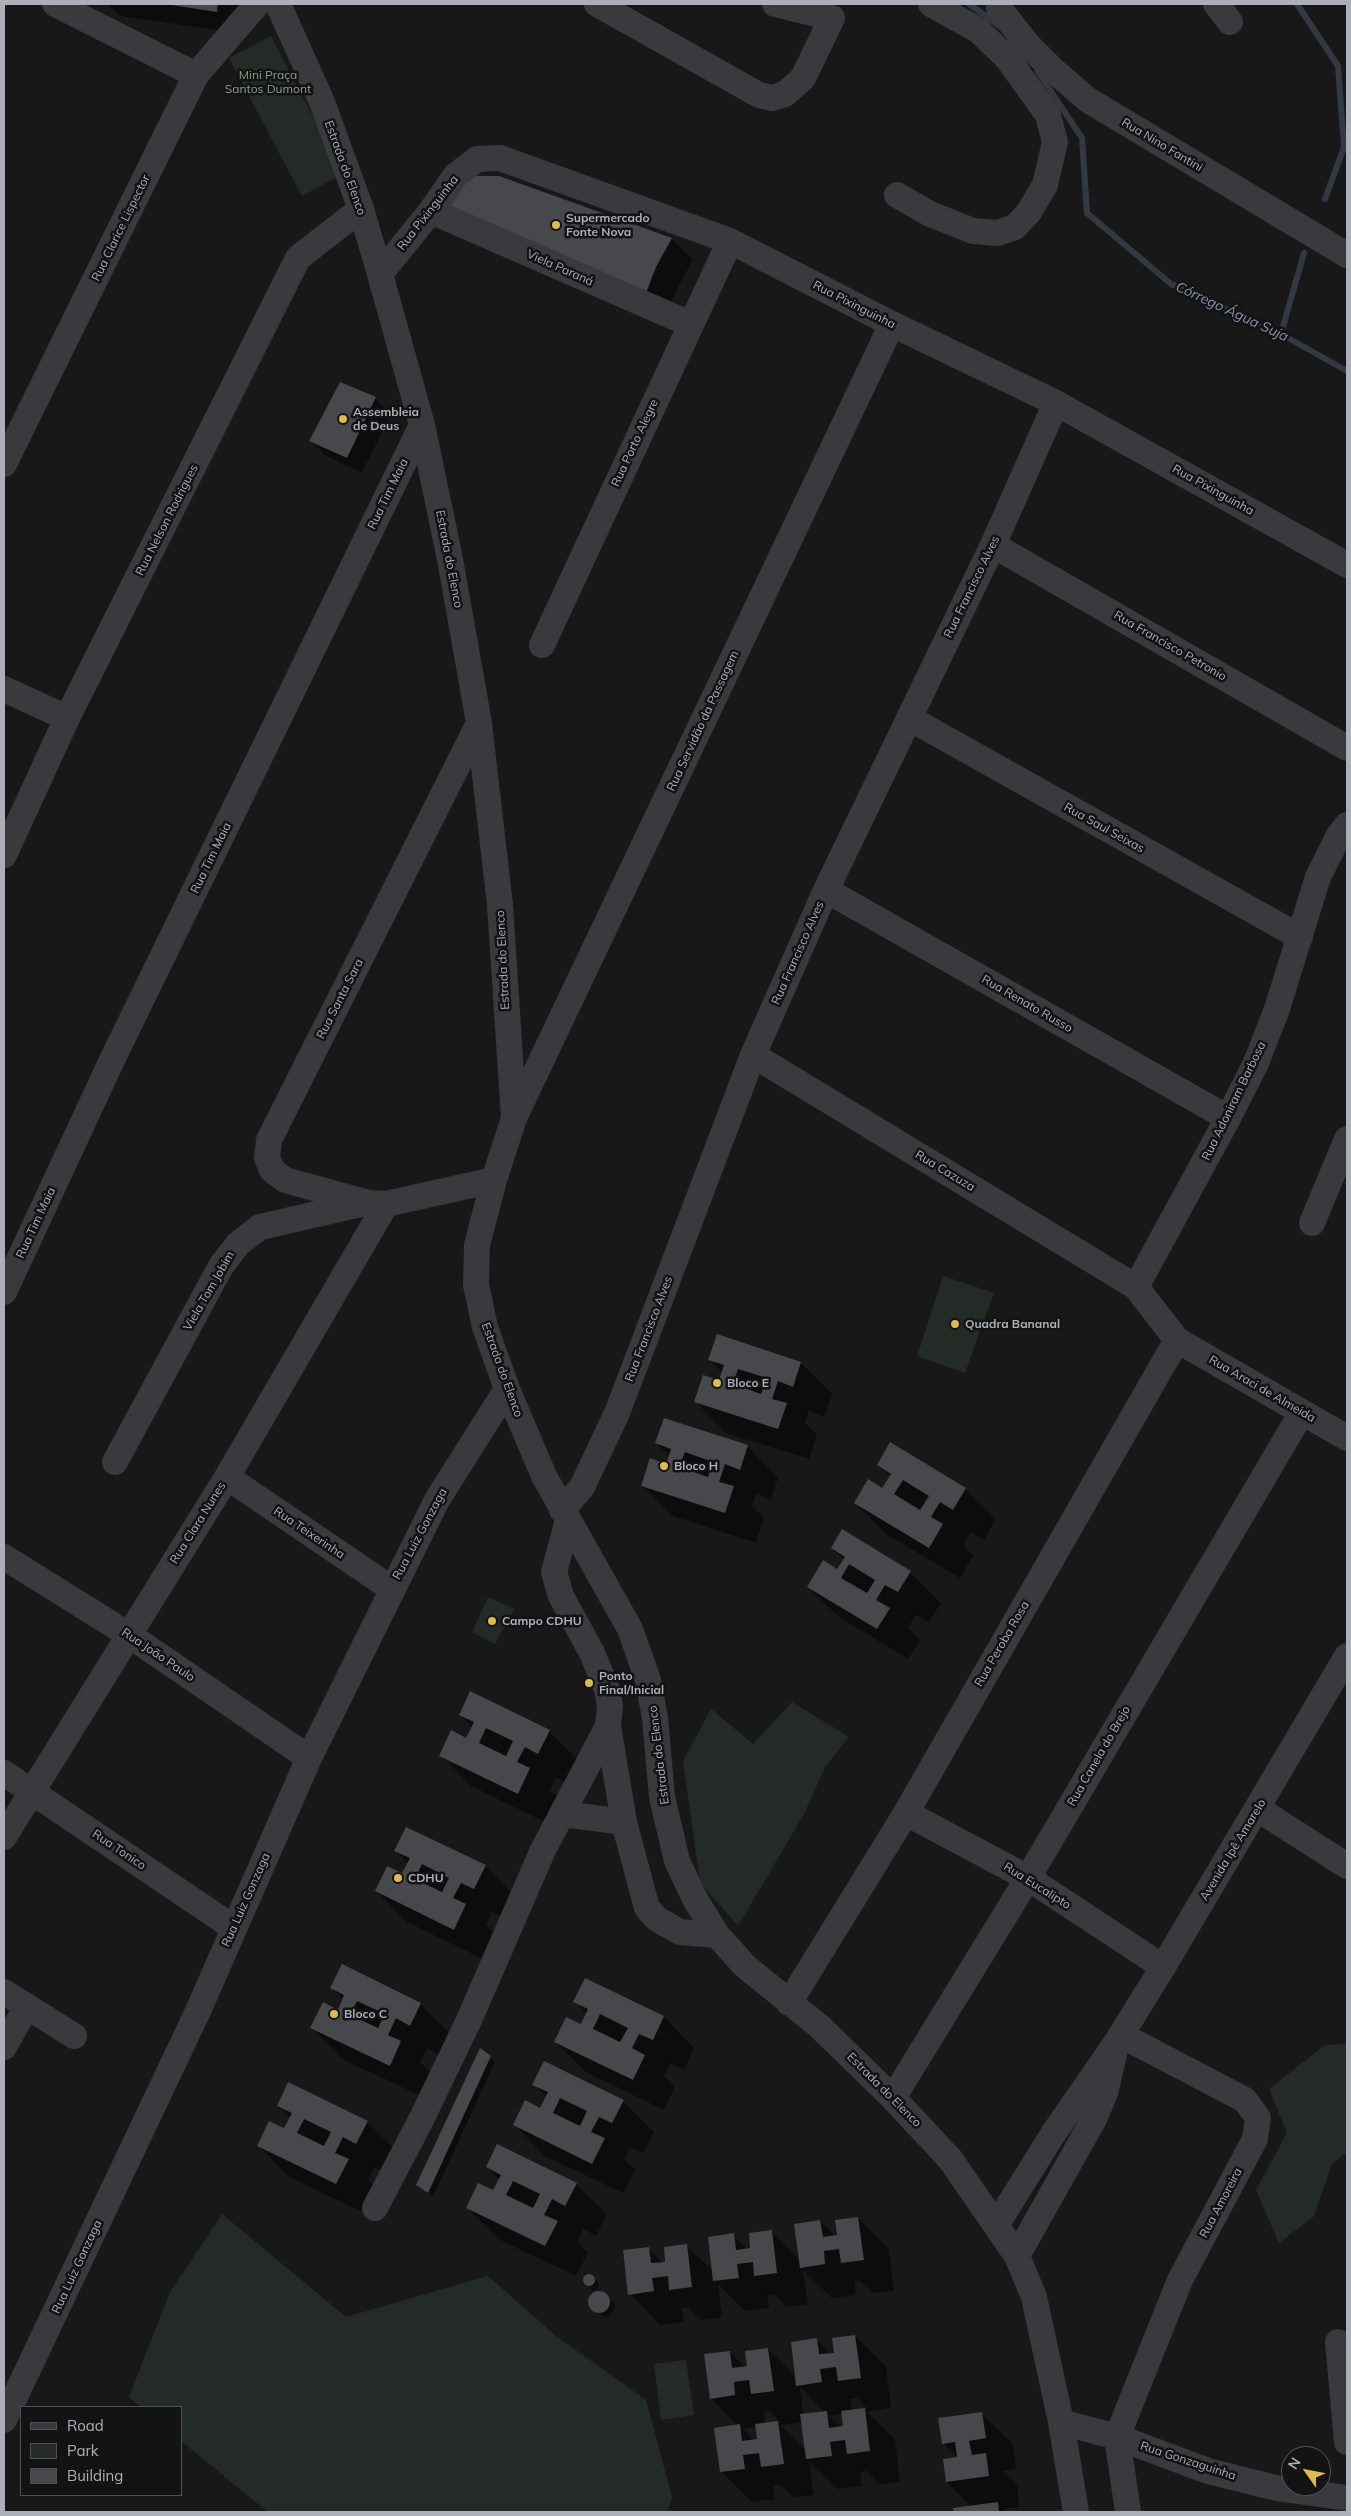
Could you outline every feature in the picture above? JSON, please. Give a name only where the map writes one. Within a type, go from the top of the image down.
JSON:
[{"type":"street","points":[[55,4],[196,75]]},
{"type":"street","name":"Rua Clarice Lispector","points":[[4,464],[196,75],[257,4]]},
{"type":"street","name":"Estrada do Elenco","points":[[278,4],[322,102],[361,209],[380,274],[422,425],[450,559],[480,723],[500,905],[514,1118],[494,1180],[477,1245],[476,1285],[485,1327],[506,1388],[544,1476],[630,1629],[648,1680],[655,1718],[662,1797],[677,1861],[695,1899],[717,1935],[745,1966],[819,2026],[893,2098],[950,2159],[1018,2256],[1034,2297],[1061,2422],[1076,2512]]},
{"type":"street","points":[[597,4],[759,95],[772,98],[785,94],[803,78],[832,18],[775,4]]},
{"type":"street","points":[[897,195],[930,214],[974,230],[998,233],[1015,227],[1029,212],[1044,185],[1055,142],[1048,115],[1008,59],[978,30],[932,4]]},
{"type":"street","name":"Rua Nino Fantini","points":[[1000,8],[1028,44],[1052,69],[1088,100],[1347,255]]},
{"type":"street","name":"Rua Pixinguinha","points":[[380,274],[431,211],[456,175],[477,159],[500,158],[563,179],[730,241],[892,324],[1056,403],[1347,565]]},
{"type":"street","name":"Rua Nelson Rodrigues","points":[[4,854],[67,718],[298,258],[361,209]]},
{"type":"street","name":"Viela Paraná","points":[[431,211],[690,324]]},
{"type":"street","name":"Rua Porto Alegre","points":[[542,645],[730,241]]},
{"type":"street","name":"Rua Servidão da Passagem","points":[[514,1118],[892,324]]},
{"type":"street","name":"Rua Francisco Alves","points":[[565,1515],[582,1487],[617,1413],[753,1055],[826,890],[994,545],[1056,403]]},
{"type":"street","name":"Rua Tim Maia","points":[[4,1292],[117,1051],[422,425]]},
{"type":"street","name":"Rua Francisco Petronio","points":[[994,545],[1347,748]]},
{"type":"street","points":[[4,689],[67,718]]},
{"type":"street","name":"Rua Saul Seixas","points":[[909,718],[1300,937]]},
{"type":"street","name":"Rua Santa Sara","points":[[378,1204],[285,1180],[272,1170],[267,1158],[269,1140],[480,723]]},
{"type":"street","name":"Rua Adoniram Barbosa","points":[[1136,1287],[1228,1118],[1259,1054],[1277,1009],[1318,877],[1339,835],[1347,825]]},
{"type":"street","name":"Rua Renato Russo","points":[[826,890],[1228,1118]]},
{"type":"street","name":"Rua Cazuza","points":[[753,1055],[1136,1287]]},
{"type":"street","points":[[1312,1223],[1347,1139]]},
{"type":"street","name":"Viela Tom Jobim","points":[[115,1462],[221,1266],[238,1244],[260,1227],[494,1180]]},
{"type":"street","name":"Rua Clara Nunes","points":[[4,1837],[227,1477],[378,1204]]},
{"type":"street","points":[[1136,1287],[1177,1340]]},
{"type":"street","name":"Rua Araci de Almeida","points":[[1177,1340],[1347,1438]]},
{"type":"street","name":"Rua Peroba Rosa","points":[[789,2003],[906,1813],[1177,1340]]},
{"type":"street","name":"Rua Luiz Gonzaga","points":[[4,2420],[198,2011],[309,1758],[437,1500],[506,1388]]},
{"type":"street","name":"Rua Canela do Brejo","points":[[893,2098],[1028,1878],[1302,1412]]},
{"type":"street","name":"Rua Teixerinha","points":[[227,1477],[392,1589]]},
{"type":"street","points":[[565,1515],[554,1572],[562,1596],[592,1652],[607,1690],[610,1706],[608,1726],[624,1822],[647,1908],[657,1920],[680,1932],[717,1935]]},
{"type":"street","name":"Rua João Paulo","points":[[4,1557],[129,1635],[309,1758]]},
{"type":"street","name":"Avenida Ipê Amarelo","points":[[997,2224],[1053,2134],[1118,2039],[1163,1967],[1347,1656]]},
{"type":"street","points":[[375,2208],[422,2118],[469,2020],[526,1885],[608,1726]]},
{"type":"street","name":"Rua Tonico","points":[[4,1773],[234,1928]]},
{"type":"street","points":[[1258,1809],[1347,1866]]},
{"type":"street","name":"Rua Eucalipto","points":[[906,1813],[1028,1878],[1163,1967]]},
{"type":"street","points":[[563,1814],[624,1822]]},
{"type":"street","points":[[4,1992],[74,2036]]},
{"type":"street","points":[[4,2047],[26,2006]]},
{"type":"street","name":"Avenida Ipê Amarelo","points":[[1018,2256],[1074,2158],[1106,2093],[1118,2039]]},
{"type":"street","name":"Rua Amoreira","points":[[1117,2437],[1180,2280],[1255,2139],[1258,2118],[1245,2100],[1118,2039]]},
{"type":"street","points":[[1338,2342],[1347,2442]]},
{"type":"street","name":"Rua Gonzaguinha","points":[[1061,2422],[1117,2437],[1208,2471],[1276,2488],[1347,2498]]},
{"type":"street","points":[[1117,2437],[1128,2512]]},
{"type":"green space","name":"Mini Praça Santos Dumont","points":[[271,36],[331,151],[335,178],[302,196],[229,58]]},
{"type":"green space","name":"Quadra Bananal","points":[[943,1276],[994,1293],[965,1373],[917,1356]]},
{"type":"green space","name":"Campo CDHU","points":[[488,1597],[514,1609],[495,1644],[472,1632]]},
{"type":"green space","points":[[792,1702],[849,1737],[825,1767],[804,1814],[738,1926],[700,1882],[683,1761],[711,1709],[753,1744]]},
{"type":"green space","points":[[1347,2044],[1347,2152],[1332,2164],[1314,2216],[1279,2243],[1256,2190],[1287,2133],[1269,2089],[1325,2045]]},
{"type":"green space","points":[[222,2214],[346,2317],[488,2276],[556,2336],[646,2400],[672,2497],[667,2512],[268,2512],[182,2442],[182,2406],[140,2406],[129,2397],[170,2292]]},
{"type":"green space","points":[[686,2360],[694,2415],[661,2420],[654,2364]]},
{"type":"building","points":[[165,4],[218,4],[217,12]]},
{"type":"building","name":"Supermercado Fonte Nova","points":[[470,176],[499,176],[672,238],[656,267],[644,298],[447,211]]},
{"type":"building","name":"Assembleia de Deus","points":[[340,382],[376,397],[347,458],[309,441]]},
{"type":"building","name":"Bloco E","points":[[717,1334],[801,1362],[793,1387],[778,1381],[772,1399],[787,1403],[778,1429],[694,1402],[703,1375],[719,1380],[724,1365],[708,1360]],"holes":[[[738,1369],[767,1378],[761,1394],[733,1384]]]},
{"type":"building","name":"Bloco H","points":[[664,1418],[748,1445],[740,1470],[725,1464],[719,1482],[734,1486],[725,1513],[641,1486],[650,1458],[666,1464],[671,1449],[655,1443]],"holes":[[[685,1452],[713,1462],[708,1477],[679,1467]]]},
{"type":"building","points":[[890,1442],[966,1488],[953,1510],[940,1502],[931,1517],[943,1524],[929,1548],[854,1503],[868,1479],[882,1488],[891,1474],[877,1465]],"holes":[[[903,1480],[929,1496],[920,1510],[894,1494]]]},
{"type":"building","points":[[842,1529],[911,1571],[898,1592],[885,1585],[876,1600],[890,1608],[877,1629],[807,1587],[823,1560],[837,1569],[845,1557],[831,1548]],"holes":[[[849,1564],[875,1580],[867,1593],[841,1578]]]},
{"type":"building","points":[[470,1691],[550,1730],[538,1754],[525,1747],[517,1762],[530,1768],[518,1794],[439,1756],[451,1730],[466,1738],[474,1722],[459,1715]],"holes":[[[486,1728],[513,1741],[506,1756],[479,1743]]]},
{"type":"building","name":"CDHU","points":[[406,1827],[486,1865],[474,1889],[461,1883],[453,1898],[466,1904],[454,1930],[375,1891],[387,1866],[402,1873],[410,1858],[394,1851]],"holes":[[[422,1864],[449,1878],[442,1892],[415,1879]]]},
{"type":"building","name":"Bloco C","points":[[342,1964],[421,2003],[410,2026],[396,2018],[388,2035],[401,2041],[390,2066],[310,2028],[323,2002],[338,2010],[344,1995],[330,1988]],"holes":[[[357,2001],[385,2014],[378,2028],[350,2015]]]},
{"type":"building","points":[[585,1978],[664,2016],[653,2040],[639,2034],[632,2048],[645,2055],[633,2080],[554,2042],[566,2017],[581,2024],[588,2009],[573,2002]],"holes":[[[600,2014],[628,2028],[620,2042],[593,2029]]]},
{"type":"building","points":[[480,2048],[491,2056],[428,2193],[416,2185]]},
{"type":"building","points":[[544,2061],[624,2100],[612,2123],[599,2117],[591,2132],[605,2138],[592,2164],[513,2125],[525,2100],[540,2108],[548,2092],[532,2085]],"holes":[[[560,2098],[587,2111],[580,2126],[553,2113]]]},
{"type":"building","points":[[288,2082],[368,2121],[356,2144],[343,2137],[335,2153],[349,2159],[336,2184],[257,2146],[269,2121],[284,2128],[292,2113],[277,2106]],"holes":[[[304,2119],[331,2132],[324,2146],[297,2133]]]},
{"type":"building","points":[[497,2144],[577,2183],[565,2206],[552,2199],[544,2215],[558,2221],[545,2246],[466,2208],[478,2183],[493,2190],[501,2175],[486,2167]],"holes":[[[513,2181],[540,2194],[533,2208],[506,2195]]]},
{"type":"building","points":[[858,2217],[864,2260],[841,2263],[839,2249],[824,2251],[825,2264],[800,2268],[794,2224],[820,2220],[823,2237],[837,2235],[835,2220]]},
{"type":"building","points":[[772,2230],[777,2273],[754,2276],[753,2262],[737,2264],[739,2278],[713,2281],[708,2237],[734,2233],[736,2250],[750,2248],[749,2233]]},
{"type":"building","points":[[687,2244],[692,2287],[669,2290],[668,2276],[652,2278],[654,2291],[628,2295],[623,2250],[649,2247],[651,2263],[665,2262],[664,2247]]},
{"type":"building","points":[[587,2274],[591,2274],[595,2280],[591,2286],[587,2286],[583,2282],[583,2278]]},
{"type":"building","points":[[599,2291],[607,2294],[610,2302],[607,2310],[599,2313],[591,2310],[588,2302],[591,2294]]},
{"type":"building","points":[[855,2335],[861,2378],[838,2381],[836,2367],[820,2369],[822,2382],[796,2386],[791,2342],[817,2338],[819,2354],[834,2353],[832,2338]]},
{"type":"building","points":[[768,2348],[774,2391],[751,2394],[749,2380],[734,2382],[735,2395],[710,2399],[704,2354],[730,2351],[732,2368],[747,2366],[745,2351]]},
{"type":"building","points":[[865,2408],[870,2451],[847,2454],[845,2440],[830,2442],[832,2456],[806,2459],[800,2414],[827,2411],[829,2428],[843,2426],[841,2411]]},
{"type":"building","points":[[982,2412],[986,2438],[969,2441],[972,2455],[986,2453],[989,2476],[946,2482],[943,2459],[957,2457],[955,2442],[942,2444],[938,2418]]},
{"type":"building","points":[[778,2421],[784,2464],[761,2467],[759,2453],[743,2455],[745,2469],[720,2472],[714,2428],[740,2424],[742,2441],[757,2439],[755,2424]]},
{"type":"building","points":[[998,2502],[999,2512],[954,2512],[953,2508]]},
{"type":"waterway","name":"Córrego Água Suja","points":[[969,4],[998,25]]},
{"type":"waterway","points":[[1297,4],[1338,66],[1344,147],[1325,199]]},
{"type":"waterway","name":"Córrego Água Suja","points":[[1038,72],[1082,138],[1087,213],[1171,284],[1281,334],[1347,371]]},
{"type":"waterway","points":[[1281,334],[1304,253]]},
{"type":"place","name":"Supermercado Fonte Nova","points":[[556,225]]},
{"type":"place","name":"Assembleia de Deus","points":[[343,419]]},
{"type":"place","name":"Quadra Bananal","points":[[955,1324]]},
{"type":"place","name":"Bloco E","points":[[717,1383]]},
{"type":"place","name":"Bloco H","points":[[664,1466]]},
{"type":"place","name":"Campo CDHU","points":[[492,1621]]},
{"type":"place","name":"Ponto Final/Inicial","points":[[589,1683]]},
{"type":"place","name":"CDHU","points":[[398,1878]]},
{"type":"place","name":"Bloco C","points":[[334,2014]]}]
